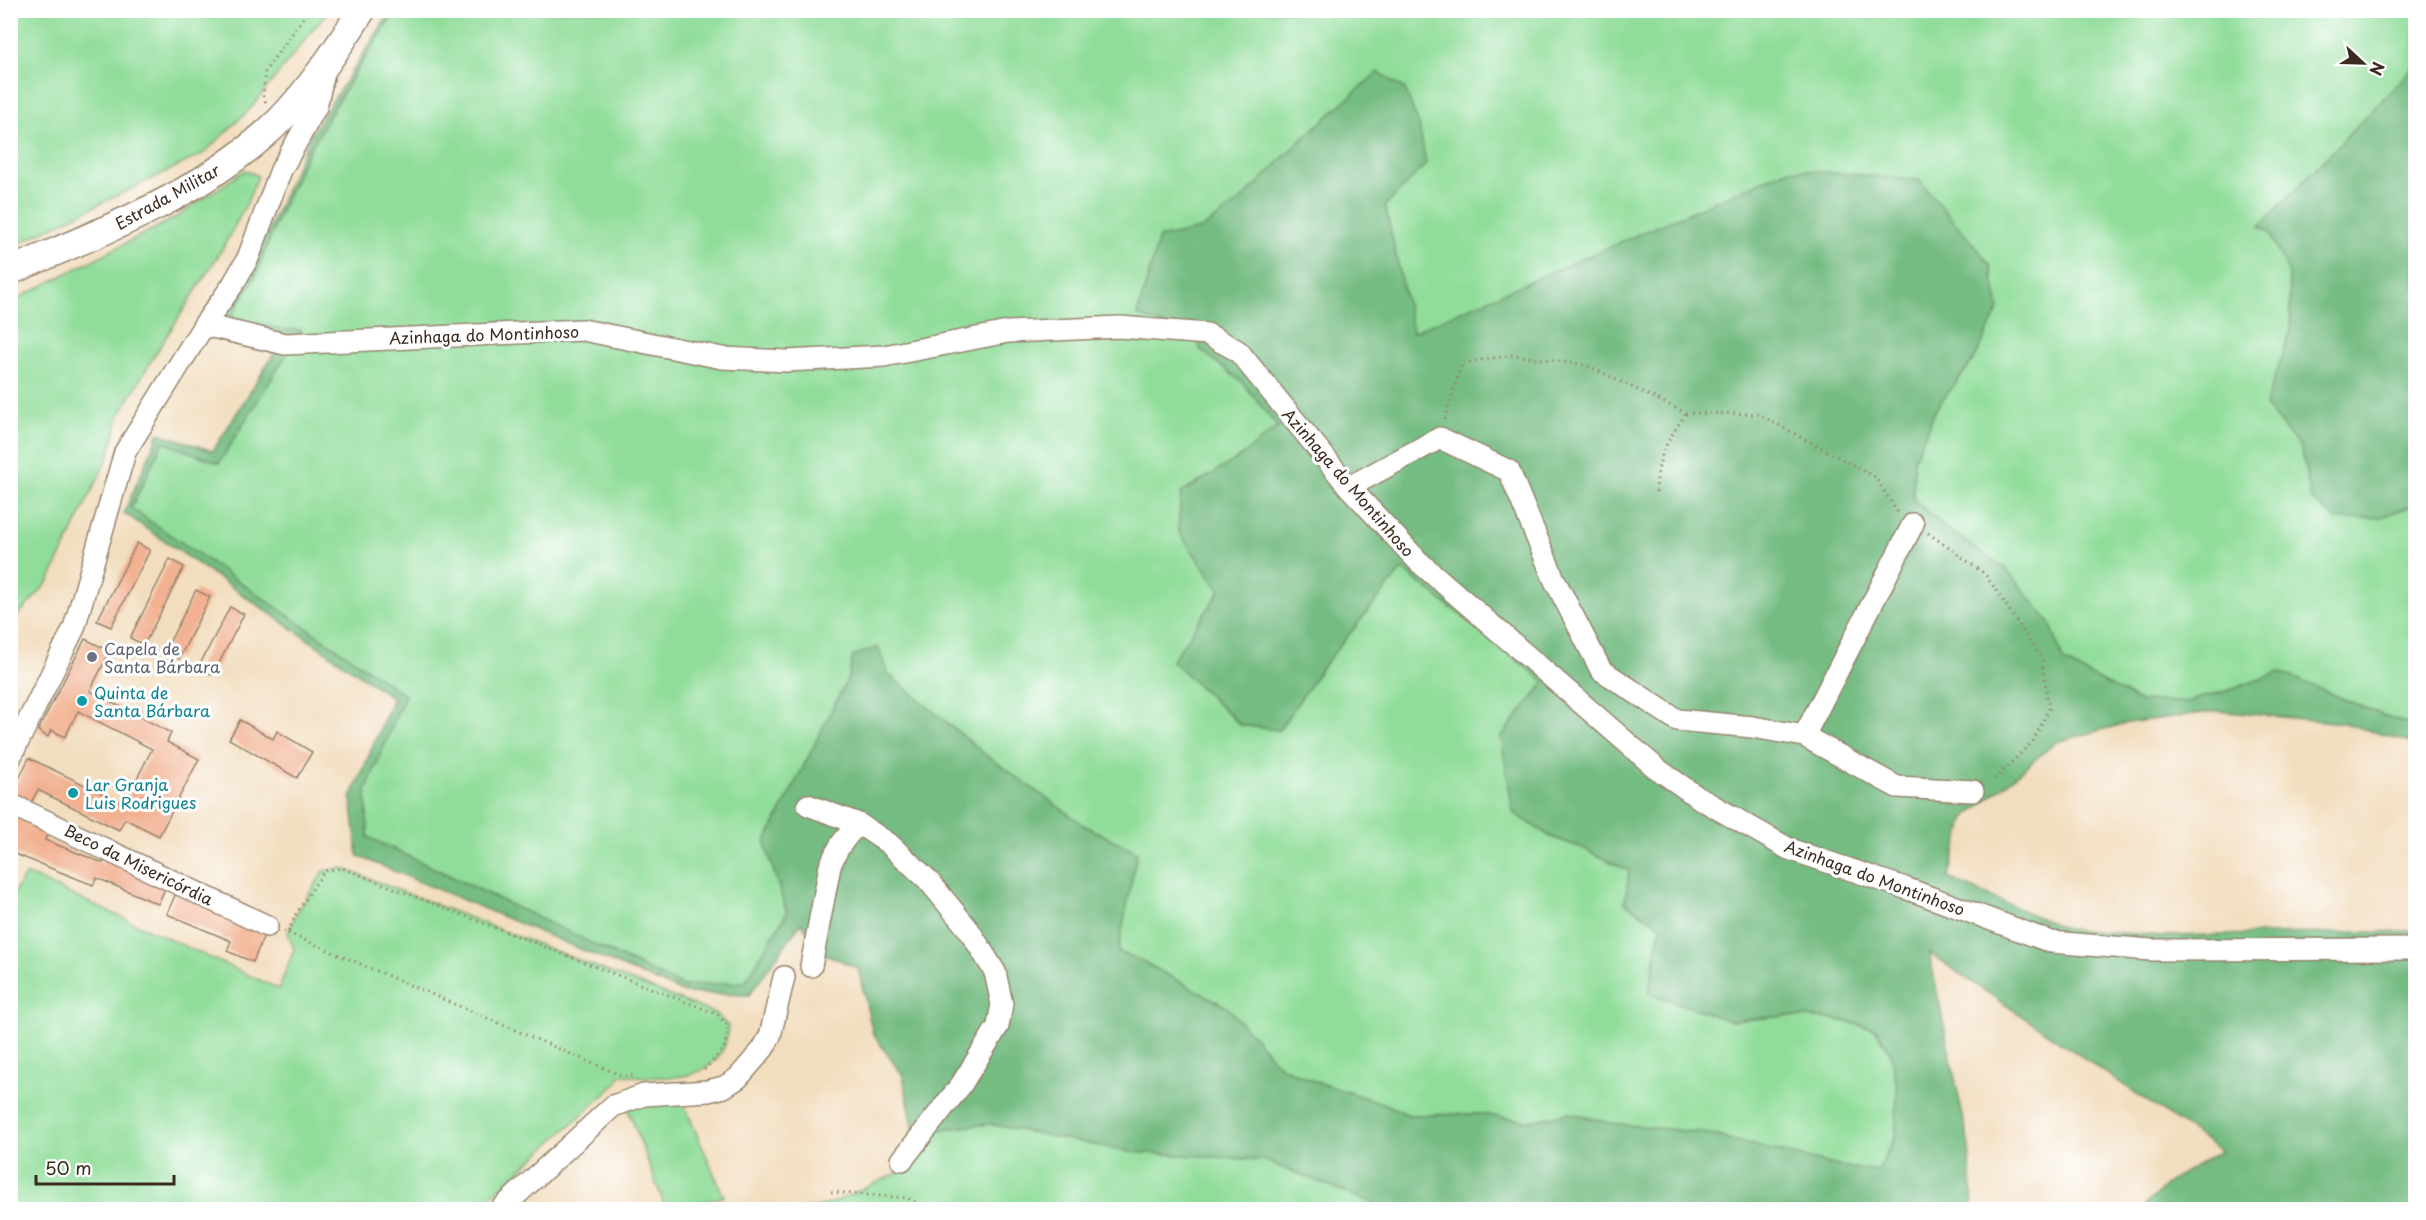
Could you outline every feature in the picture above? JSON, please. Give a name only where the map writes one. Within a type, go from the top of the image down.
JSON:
[{"type":"main road","name":"Estrada Militar","points":[[10,271],[124,221],[192,186],[237,156],[278,121],[326,64],[362,10]]},
{"type":"street","points":[[10,758],[74,628],[125,452],[248,258],[281,170],[316,108],[326,64]]},
{"type":"street","name":"Azinhaga do Montinhoso","points":[[204,325],[285,344],[583,330],[722,358],[787,361],[884,356],[1008,332],[1120,327],[1207,334],[1238,351],[1350,487],[1418,561],[1656,768],[1698,798],[1789,849],[1905,888],[2050,942],[2151,950],[2415,949]]},
{"type":"street","points":[[1350,487],[1440,438],[1509,471],[1554,579],[1601,670],[1677,720],[1753,727],[1804,736],[1897,787],[1973,791]]},
{"type":"street","points":[[1804,736],[1913,524]]},
{"type":"street","name":"Beco da Misericórdia","points":[[10,804],[267,926]]},
{"type":"street","points":[[808,805],[859,824],[888,843],[928,880],[969,930],[995,972],[1002,1004],[998,1026],[961,1085],[902,1160]]},
{"type":"street","points":[[812,966],[830,866],[841,843],[859,824]]},
{"type":"street","points":[[500,1209],[613,1106],[644,1095],[708,1091],[724,1087],[738,1078],[763,1049],[770,1036],[784,977]]},
{"type":"path","points":[[278,121],[264,98],[265,71],[309,10]]},
{"type":"path","points":[[1440,438],[1462,363],[1513,356],[1586,364],[1686,413],[1758,414],[1875,477],[1901,516],[1985,574],[2042,659],[2049,709],[2033,741],[1998,776],[1973,791]]},
{"type":"path","points":[[1656,492],[1657,472],[1663,449],[1686,413]]},
{"type":"path","points":[[288,933],[296,914],[324,871],[342,868],[717,1014],[728,1026],[724,1049],[706,1070],[696,1072]]},
{"type":"path","points":[[267,926],[620,1075],[644,1077]]},
{"type":"path","points":[[831,1192],[907,1198],[932,1209]]},
{"type":"green space","points":[[10,11],[328,11],[250,109],[203,154],[11,247]]},
{"type":"green space","points":[[391,11],[396,11],[353,76],[308,152],[279,215],[254,279],[231,317],[282,330],[302,330],[219,463],[163,442],[131,508],[405,695],[366,790],[368,837],[682,986],[745,982],[787,913],[765,843],[849,676],[853,656],[878,647],[888,674],[986,755],[1085,826],[1137,852],[1118,952],[1142,961],[1227,1007],[1280,1066],[1316,1082],[1382,1103],[1409,1115],[1479,1114],[1530,1121],[1569,1113],[1611,1123],[1704,1133],[1838,1166],[1878,1171],[1896,1134],[1897,1084],[1890,1052],[1876,1029],[1835,1019],[1785,1016],[1731,1021],[1649,993],[1661,925],[1625,903],[1629,871],[1583,848],[1551,837],[1513,812],[1501,737],[1545,682],[1402,569],[1320,670],[1279,730],[1241,725],[1172,661],[1220,591],[1178,530],[1181,493],[1240,457],[1278,427],[1243,383],[1200,349],[1198,338],[1137,315],[1159,238],[1201,229],[1240,201],[1299,142],[1378,72],[1405,89],[1419,125],[1426,164],[1385,206],[1413,332],[1790,169],[1919,180],[1990,264],[1999,308],[1975,358],[1937,407],[1914,459],[1913,499],[1947,529],[2006,569],[2050,623],[2064,662],[2139,701],[2185,702],[2227,691],[2280,672],[2387,717],[2416,726],[2415,744],[2344,723],[2218,711],[2127,723],[2056,742],[1965,818],[1948,878],[2066,929],[2165,936],[2415,931],[2415,1209],[2146,1209],[2146,1204],[2171,1180],[2221,1151],[1929,953],[1969,1146],[1973,1206],[1985,1209],[1389,1209],[1263,1160],[1131,1152],[989,1124],[914,1132],[903,1076],[873,1034],[858,968],[825,954],[801,923],[749,995],[685,993],[358,856],[351,798],[393,698],[124,513],[159,433],[213,451],[274,354],[281,336],[220,323],[247,278],[311,134]]},
{"type":"green space","points":[[396,11],[2415,11],[2415,66],[2260,226],[2268,231],[2289,274],[2291,330],[2265,406],[2301,448],[2311,499],[2380,517],[2415,505],[2415,726],[2387,717],[2280,672],[2227,691],[2185,702],[2139,701],[2064,662],[2050,623],[2006,569],[1947,529],[1913,499],[1914,459],[1937,407],[1975,358],[1790,169],[1413,332],[1385,206],[1378,72],[1299,142],[1240,201],[1201,230],[1159,238],[1198,338],[1200,349],[1243,383],[1278,427],[1240,457],[1178,530],[1220,591],[1173,662],[1240,725],[1279,730],[1320,670],[1402,569],[1545,682],[1513,812],[1551,837],[1583,848],[1629,871],[1625,903],[1661,925],[1649,993],[1731,1021],[1785,1016],[1835,1019],[1875,1029],[1890,1052],[1897,1084],[1896,1134],[1878,1171],[1838,1166],[1704,1133],[1611,1123],[1569,1113],[1531,1121],[1479,1114],[1409,1115],[1382,1103],[1316,1082],[1280,1066],[1227,1007],[1142,961],[1118,952],[1137,852],[1085,826],[986,755],[888,674],[853,656],[849,676],[765,843],[787,913],[746,982],[682,986],[368,837],[366,790],[405,695],[131,509],[163,442],[219,463],[301,330],[282,330],[230,317],[254,279],[279,215],[308,152],[353,76]]},
{"type":"green space","points":[[2415,66],[2415,505],[2380,517],[2337,520],[2311,499],[2301,448],[2265,406],[2291,330],[2289,274],[2268,231],[2260,226]]},
{"type":"green space","points":[[245,170],[258,176],[246,205],[221,251],[120,414],[109,455],[49,581],[11,623],[11,302],[175,218]]},
{"type":"green space","points":[[342,868],[716,1014],[728,1026],[724,1047],[715,1061],[691,1074],[678,1077],[620,1075],[617,1083],[489,1198],[462,1209],[197,1207],[11,1209],[10,899],[26,874],[279,989],[294,949],[288,933],[296,914],[324,871]]},
{"type":"green space","points":[[679,1093],[724,1197],[666,1209],[625,1101]]},
{"type":"green space","points":[[989,1124],[1131,1152],[1263,1160],[1389,1209],[799,1210],[830,1204],[902,1171],[914,1132]]},
{"type":"building","points":[[137,543],[150,550],[111,627],[97,621]]},
{"type":"building","points":[[170,559],[184,567],[144,645],[130,638]]},
{"type":"building","points":[[196,590],[210,597],[179,659],[165,651]]},
{"type":"building","points":[[230,607],[244,614],[213,675],[198,668]]},
{"type":"building","points":[[85,639],[110,651],[90,691],[171,733],[167,742],[199,759],[159,836],[125,819],[119,830],[38,790],[29,806],[10,797],[29,758],[124,804],[152,749],[78,711],[65,737],[51,730],[48,737],[38,731]]},
{"type":"building","points":[[240,720],[273,739],[277,731],[312,752],[297,778],[229,739]]},
{"type":"building","points":[[10,812],[49,830],[45,840],[103,863],[105,858],[167,884],[158,904],[97,878],[93,885],[10,852]]},
{"type":"building","points":[[176,893],[265,933],[253,962],[227,951],[231,941],[167,914]]},
{"type":"place","name":"Capela de Santa Bárbara","points":[[92,657]]},
{"type":"place","name":"Quinta de Santa Bárbara","points":[[82,701]]},
{"type":"place","name":"Lar Granja Luis Rodrigues","points":[[73,793]]}]
